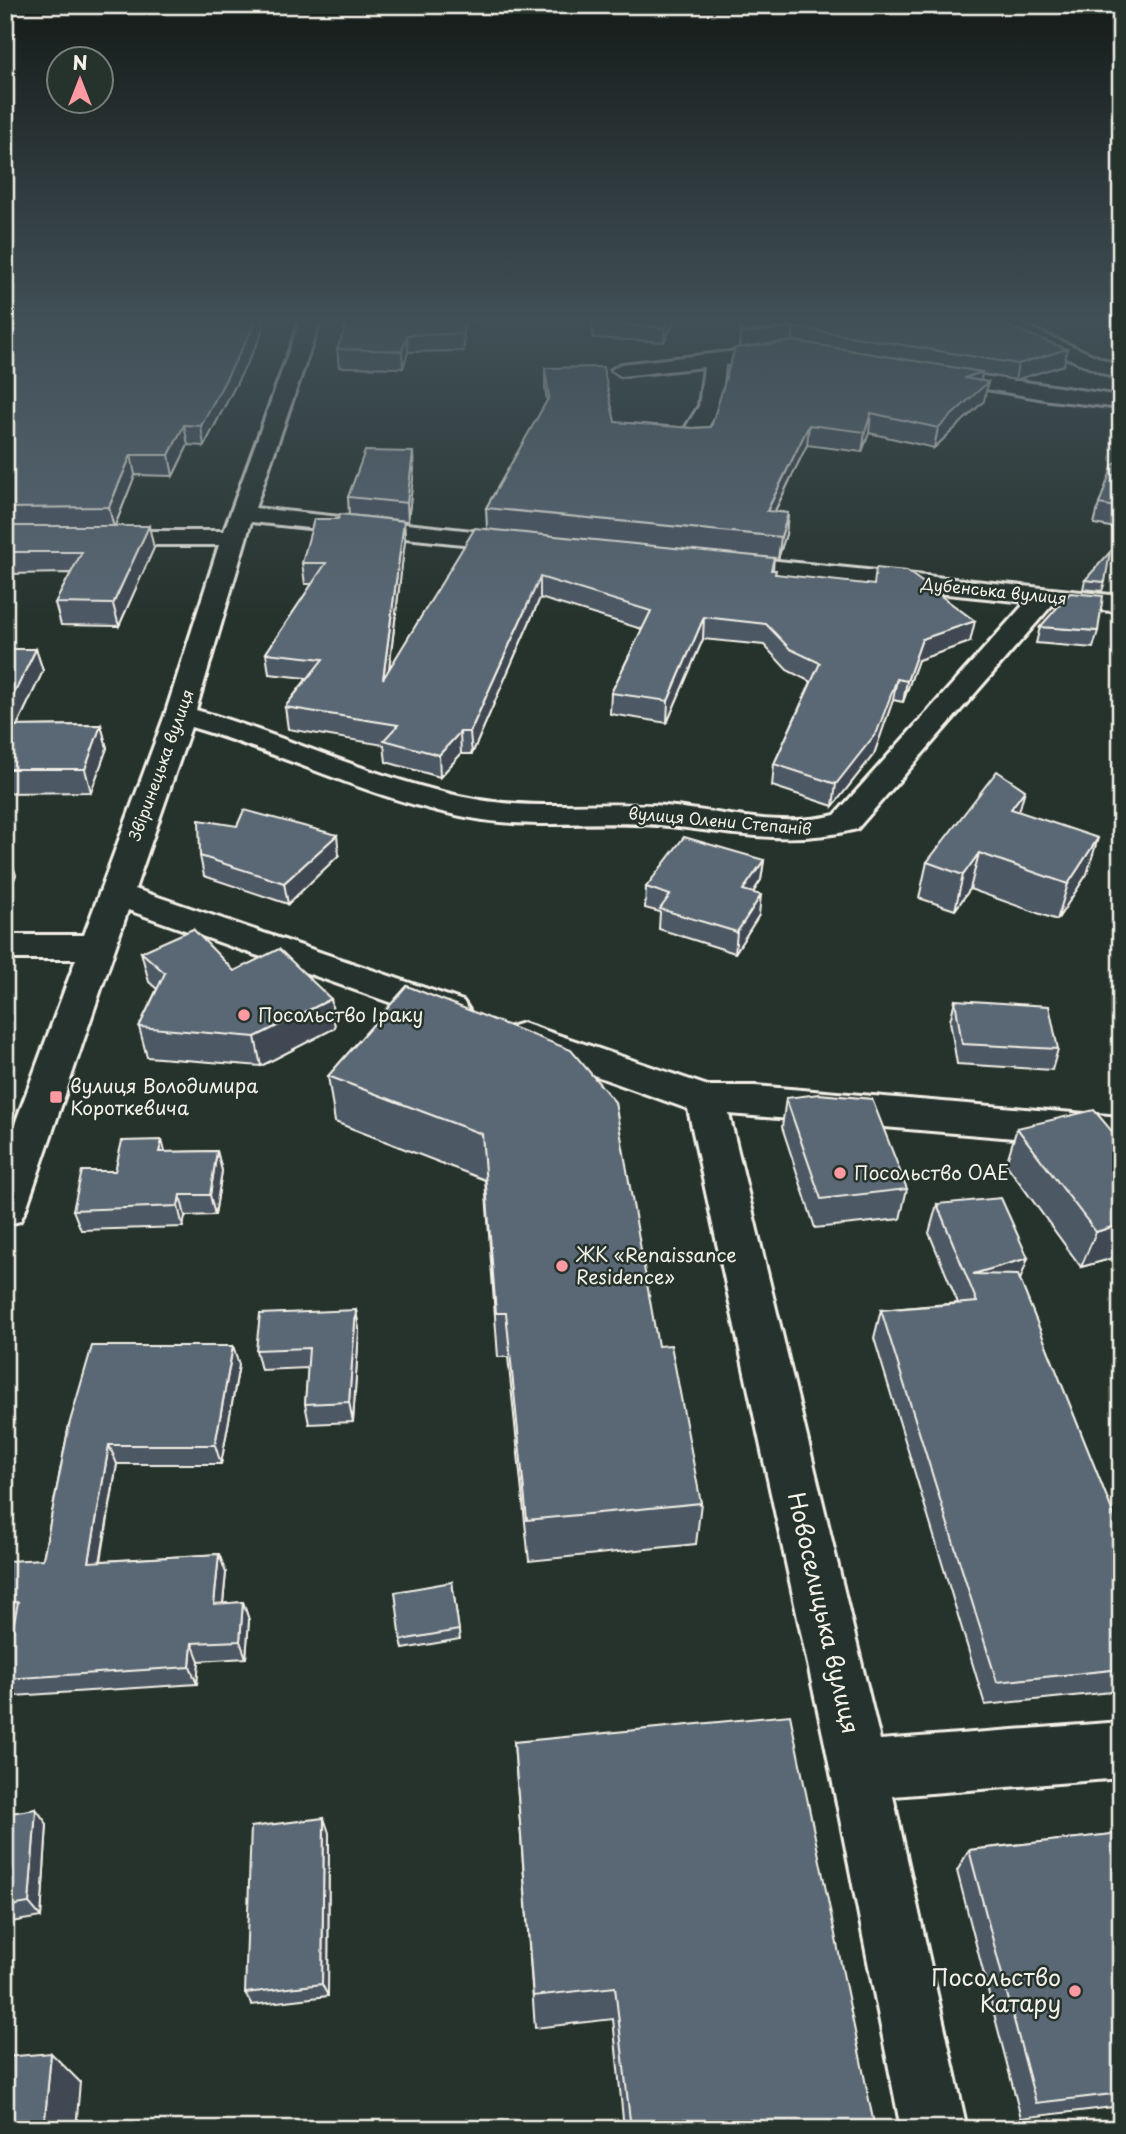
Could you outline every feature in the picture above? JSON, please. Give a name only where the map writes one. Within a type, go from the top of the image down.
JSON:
[{"type":"street","name":"Звіринецька вулиця","points":[[5,1209],[180,715],[238,526],[276,418]]},
{"type":"street","points":[[690,438],[703,418]]},
{"type":"street","points":[[5,538],[238,526],[545,545]]},
{"type":"street","name":"Дубенська вулиця","points":[[698,561],[1121,604]]},
{"type":"street","name":"вулиця Олени Степанів","points":[[180,715],[226,727],[458,806],[538,815],[645,813],[784,829],[826,829],[846,822],[1045,597]]},
{"type":"street","points":[[115,894],[706,1100],[755,1100],[1121,1132]]},
{"type":"street","points":[[5,947],[96,947]]},
{"type":"street","name":"Новоселицька вулиця","points":[[706,1100],[859,1770],[934,2129]]},
{"type":"street","points":[[859,1770],[1121,1750]]},
{"type":"building","points":[[5,418],[205,418],[201,426],[184,425],[169,455],[131,455],[109,507],[5,508]]},
{"type":"building","points":[[537,418],[614,418],[615,422],[711,427],[714,418],[870,418],[865,432],[809,425],[767,511],[788,513],[781,537],[486,508]]},
{"type":"building","points":[[891,418],[949,418],[938,428]]},
{"type":"building","points":[[365,451],[413,452],[407,503],[348,497]]},
{"type":"building","points":[[1121,459],[1121,508],[1099,504],[1113,465]]},
{"type":"building","points":[[340,514],[404,521],[383,679],[475,528],[774,558],[771,570],[776,570],[775,574],[874,585],[876,568],[907,571],[975,621],[922,639],[907,681],[897,679],[877,732],[836,784],[774,764],[820,663],[790,649],[766,624],[704,617],[668,701],[611,693],[651,611],[540,577],[470,732],[460,732],[439,755],[384,740],[398,725],[285,707],[323,659],[266,653],[326,563],[302,563],[314,519],[338,519]]},
{"type":"building","points":[[5,526],[149,526],[113,604],[55,603],[82,552],[5,552]]},
{"type":"building","points":[[1110,552],[1105,582],[1085,580]]},
{"type":"building","points":[[1070,593],[1103,596],[1098,631],[1040,627]]},
{"type":"building","points":[[5,649],[36,649],[5,712]]},
{"type":"building","points":[[101,725],[85,769],[5,769],[5,726]]},
{"type":"building","points":[[997,771],[1025,790],[1011,809],[1098,838],[1068,884],[979,853],[963,875],[927,862]]},
{"type":"building","points":[[244,810],[337,835],[284,883],[200,856],[199,820],[237,826]]},
{"type":"building","points":[[684,837],[764,860],[743,890],[761,895],[737,932],[660,909],[670,895],[646,887]]},
{"type":"building","points":[[193,929],[234,971],[279,949],[331,999],[255,1037],[139,1027],[165,973],[141,952]]},
{"type":"building","points":[[407,986],[571,1050],[615,1102],[658,1346],[671,1345],[701,1503],[527,1520],[506,1313],[496,1313],[482,1134],[328,1076]]},
{"type":"building","points":[[955,1000],[1049,1006],[1058,1049],[962,1044]]},
{"type":"building","points":[[819,1094],[872,1099],[907,1189],[821,1199],[786,1098]]},
{"type":"building","points":[[1094,1110],[1121,1142],[1121,1224],[1096,1232],[1017,1128]]},
{"type":"building","points":[[162,1140],[159,1152],[217,1151],[210,1195],[180,1195],[178,1206],[73,1210],[82,1171],[115,1171],[122,1141]]},
{"type":"building","points":[[1001,1198],[1028,1258],[973,1274],[1018,1275],[1121,1533],[1121,1669],[997,1682],[881,1310],[977,1302],[937,1204]]},
{"type":"building","points":[[356,1310],[349,1402],[305,1404],[309,1348],[256,1350],[260,1314]]},
{"type":"building","points":[[92,1346],[233,1346],[215,1445],[109,1445],[89,1562],[219,1554],[214,1604],[243,1602],[240,1641],[192,1643],[190,1667],[5,1679],[18,1602],[5,1603],[8,1561],[43,1559],[69,1425]]},
{"type":"building","points":[[452,1582],[459,1630],[401,1640],[395,1592]]},
{"type":"building","points":[[790,1715],[875,2129],[631,2129],[615,1987],[533,1996],[514,1742]]},
{"type":"building","points":[[36,1809],[29,1903],[5,1907],[5,1814]]},
{"type":"building","points":[[324,1818],[322,1984],[245,1993],[251,1827]]},
{"type":"building","points":[[1121,1833],[1121,2093],[1036,2103],[969,1850]]},
{"type":"building","points":[[51,2053],[44,2129],[5,2129],[5,2057]]},
{"type":"place","name":"Посольство Іраку","points":[[244,1015]]},
{"type":"place","name":"вулиця Володимира Короткевича","points":[[56,1097]]},
{"type":"place","name":"Посольство ОАЕ","points":[[840,1173]]},
{"type":"place","name":"ЖК «Renaissance Residence»","points":[[562,1266]]},
{"type":"place","name":"Посольство Катару","points":[[1075,1991]]}]
